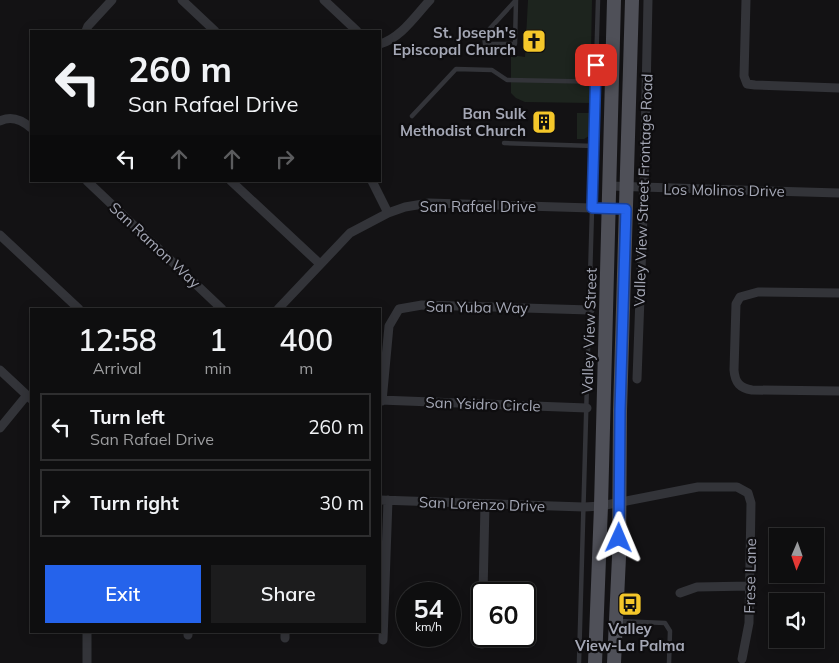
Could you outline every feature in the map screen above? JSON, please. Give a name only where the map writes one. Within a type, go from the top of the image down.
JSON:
[{"type":"main road","name":"Valley View Street","points":[[594,663],[601,506],[614,0]]},
{"type":"main road","points":[[614,663],[620,501],[620,411],[632,0]]},
{"type":"street","points":[[86,30],[112,0]]},
{"type":"street","points":[[182,0],[214,30]]},
{"type":"street","points":[[324,0],[356,30]]},
{"type":"street","points":[[381,44],[388,42],[399,33],[430,0]]},
{"type":"street","name":"Valley View Street Frontage Road","points":[[637,380],[648,0]]},
{"type":"street","points":[[746,0],[744,76],[747,84],[755,86],[839,88]]},
{"type":"street","points":[[0,121],[6,118],[17,118],[30,127]]},
{"type":"street","name":"San Ramon Way","points":[[88,182],[221,308]]},
{"type":"street","points":[[232,182],[320,264]]},
{"type":"street","points":[[372,182],[388,213]]},
{"type":"street","name":"Los Molinos Drive","points":[[609,186],[839,193]]},
{"type":"street","name":"San Rafael Drive","points":[[279,308],[350,233],[388,213],[405,207],[429,204],[626,209]]},
{"type":"street","points":[[0,235],[78,308]]},
{"type":"street","points":[[839,293],[758,292],[740,296],[736,304],[734,379],[744,388],[839,392]]},
{"type":"street","name":"San Yuba Way","points":[[381,400],[389,326],[399,309],[422,305],[590,310]]},
{"type":"street","points":[[0,370],[29,397],[0,428]]},
{"type":"street","name":"San Ysidro Circle","points":[[381,400],[587,408]]},
{"type":"street","name":"San Lorenzo Drive","points":[[384,500],[584,507],[647,498],[698,487],[737,487],[748,493]]},
{"type":"street","name":"Frese Lane","points":[[742,659],[749,623],[751,504],[748,493]]},
{"type":"street","points":[[383,640],[384,500]]},
{"type":"street","points":[[483,582],[486,504]]},
{"type":"street","points":[[680,593],[697,587],[750,586]]},
{"type":"street","points":[[87,633],[87,663]]},
{"type":"lane","points":[[516,0],[515,44],[484,44],[484,34],[516,0]]},
{"type":"lane","points":[[579,662],[598,0]]},
{"type":"lane","points":[[412,116],[456,70],[492,70],[507,80],[612,82]]},
{"type":"lane","points":[[504,143],[594,146]]},
{"type":"lane","points":[[615,620],[665,623],[670,631],[669,663]]},
{"type":"shaded area","points":[[528,0],[592,0],[590,103],[525,102],[516,98],[511,93],[511,55],[525,57]]},
{"type":"shaded area","points":[[577,113],[589,113],[589,136],[584,139],[577,139]]},
{"type":"place","name":"St. Joseph's Episcopal Church","points":[[534,41]]},
{"type":"place","name":"Ban Sulk Methodist Church","points":[[544,122]]},
{"type":"place","name":"Valley View-La Palma","points":[[630,604]]},
{"type":"route","points":[[596,65],[592,208],[626,209],[620,411],[619,538]]}]
